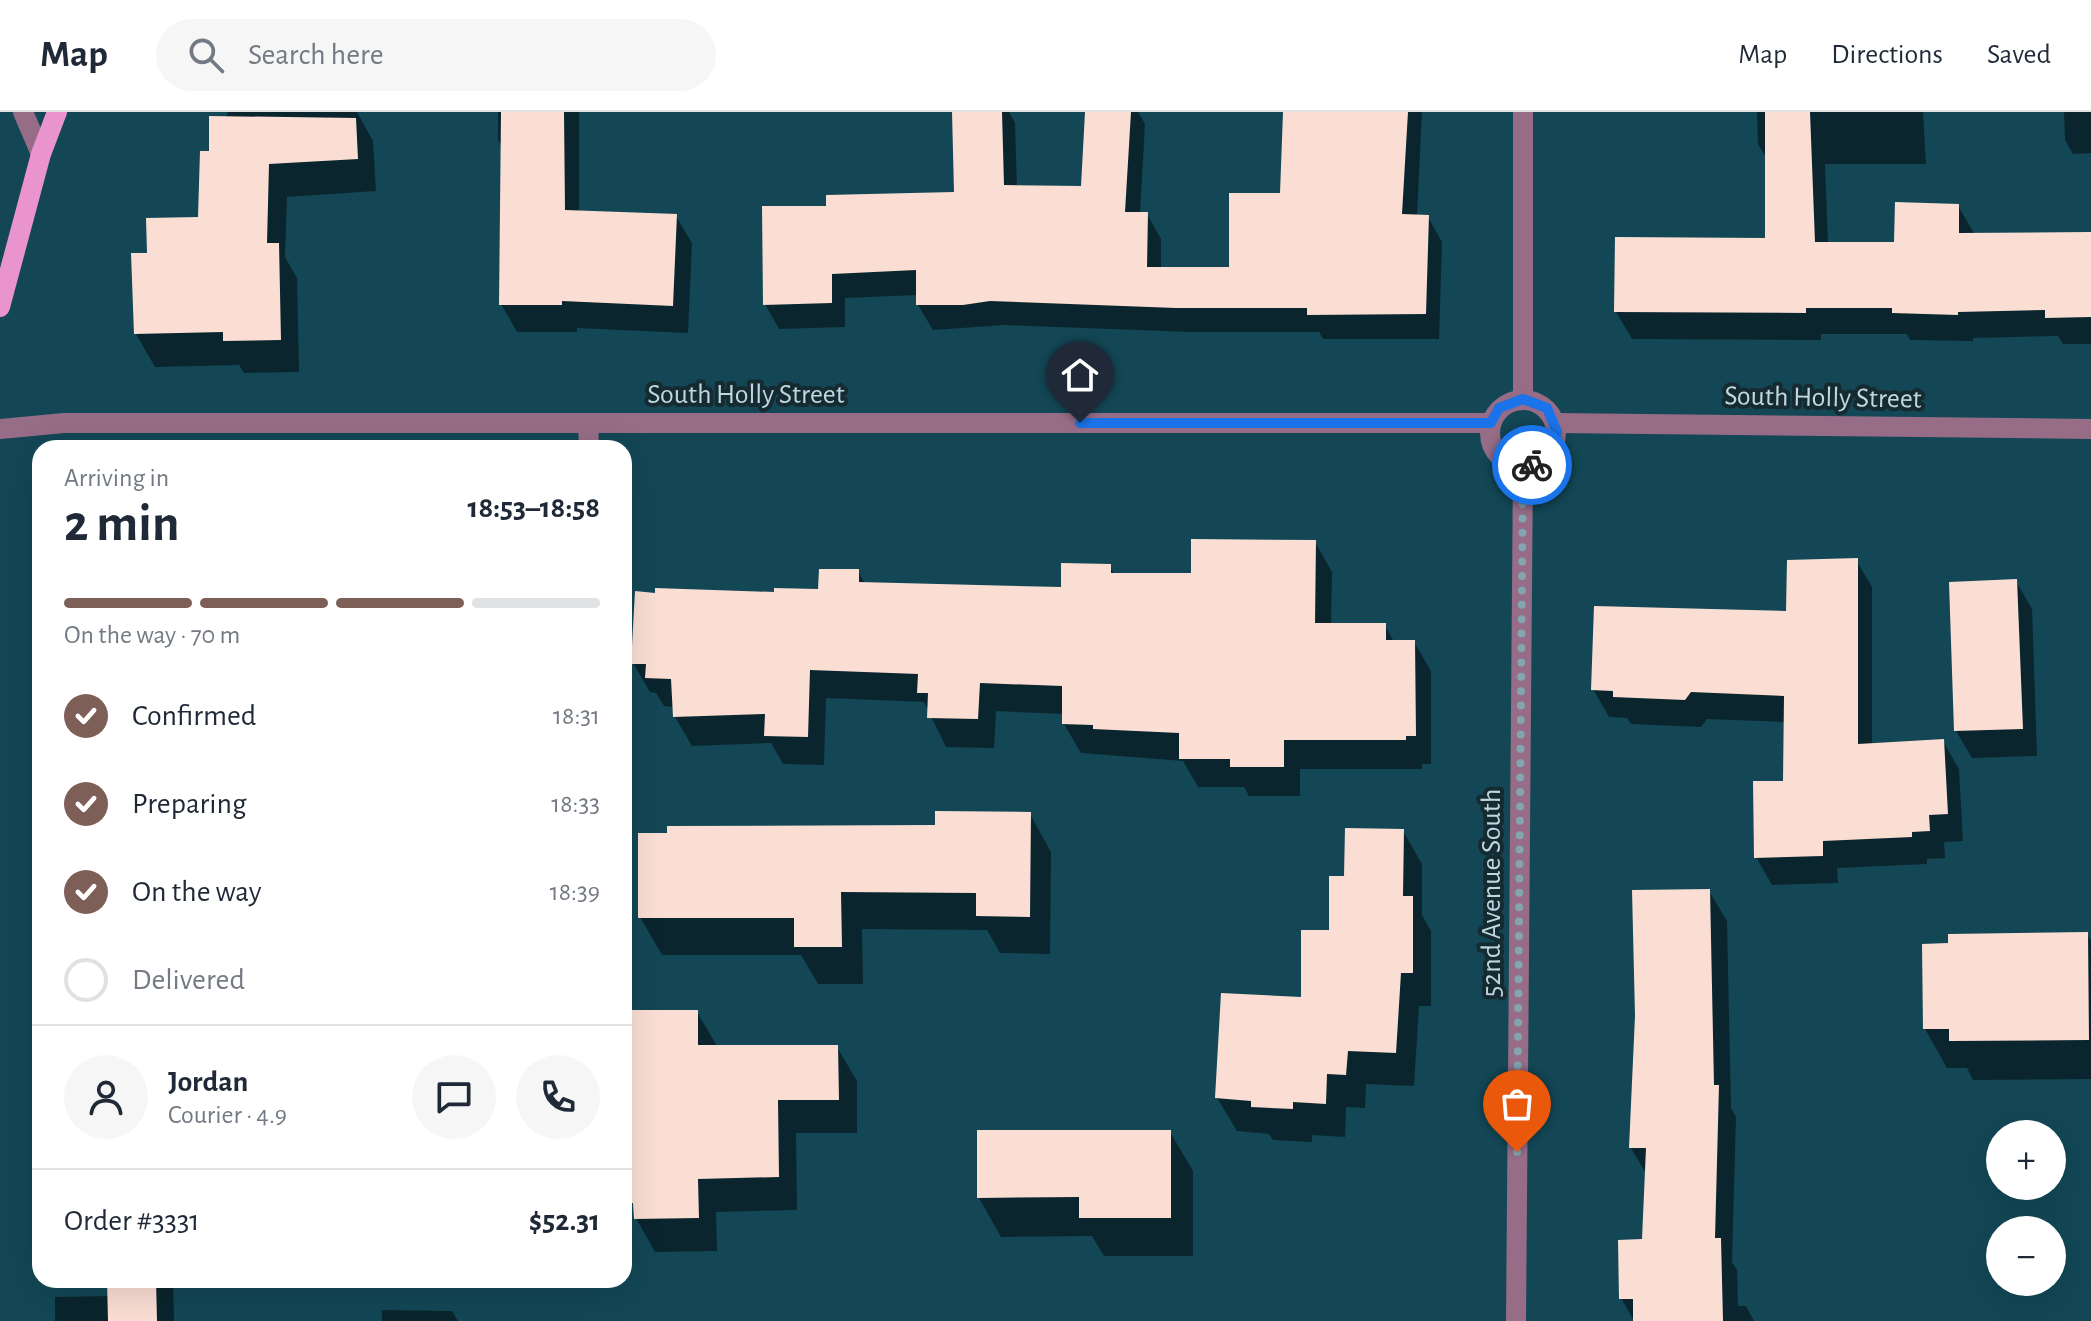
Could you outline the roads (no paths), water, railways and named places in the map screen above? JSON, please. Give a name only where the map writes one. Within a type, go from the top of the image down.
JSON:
[{"type":"main road","points":[[0,307],[41,154],[57,112]]},
{"type":"street","points":[[23,112],[41,154]]},
{"type":"street","points":[[1523,112],[1523,399]]},
{"type":"street","points":[[1523,399],[1547,408],[1555,423],[1554,445],[1547,456],[1536,464],[1523,466],[1499,457],[1492,445],[1491,423],[1499,408],[1523,399]]},
{"type":"street","name":"South Holly Street","points":[[0,429],[64,423],[1491,423]]},
{"type":"street","points":[[588,423],[589,440]]},
{"type":"street","name":"South Holly Street","points":[[1555,423],[2091,429]]},
{"type":"street","name":"52nd Avenue South","points":[[1516,1321],[1523,466]]}]
